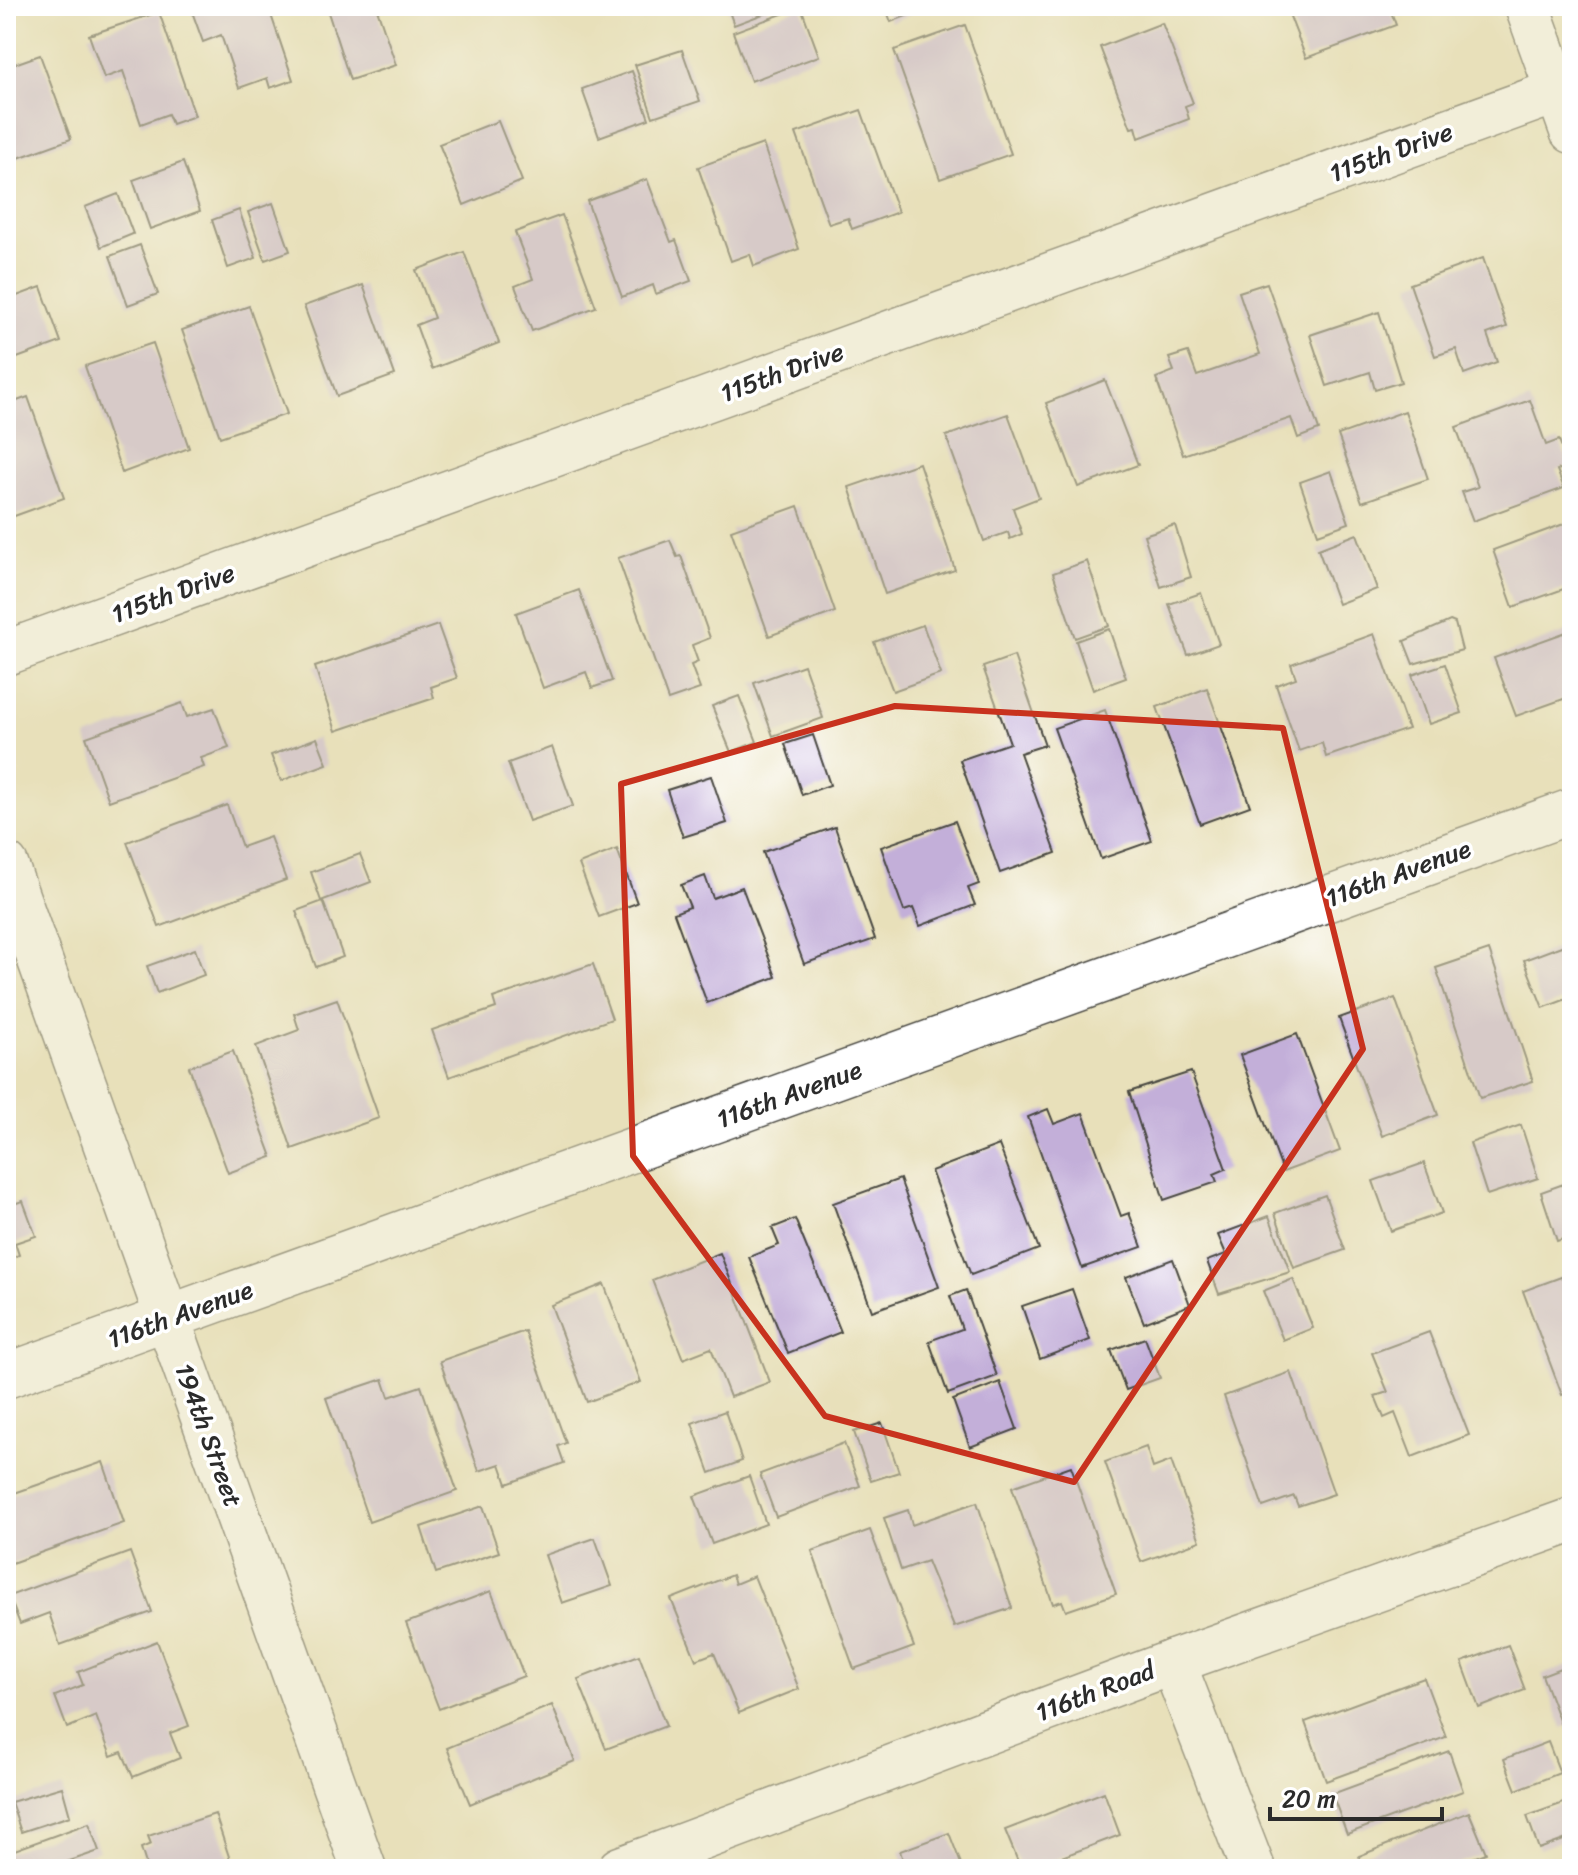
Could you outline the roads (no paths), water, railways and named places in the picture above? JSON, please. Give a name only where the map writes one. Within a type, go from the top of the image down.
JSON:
[{"type":"street","points":[[1527,6],[1565,111]]},
{"type":"street","name":"115th Drive","points":[[6,653],[1565,111]]},
{"type":"street","name":"116th Avenue","points":[[6,1376],[1572,811]]},
{"type":"street","name":"194th Street","points":[[6,865],[364,1869]]},
{"type":"street","name":"116th Road","points":[[620,1869],[1173,1662],[1572,1520]]},
{"type":"street","points":[[1173,1662],[1253,1869]]}]
